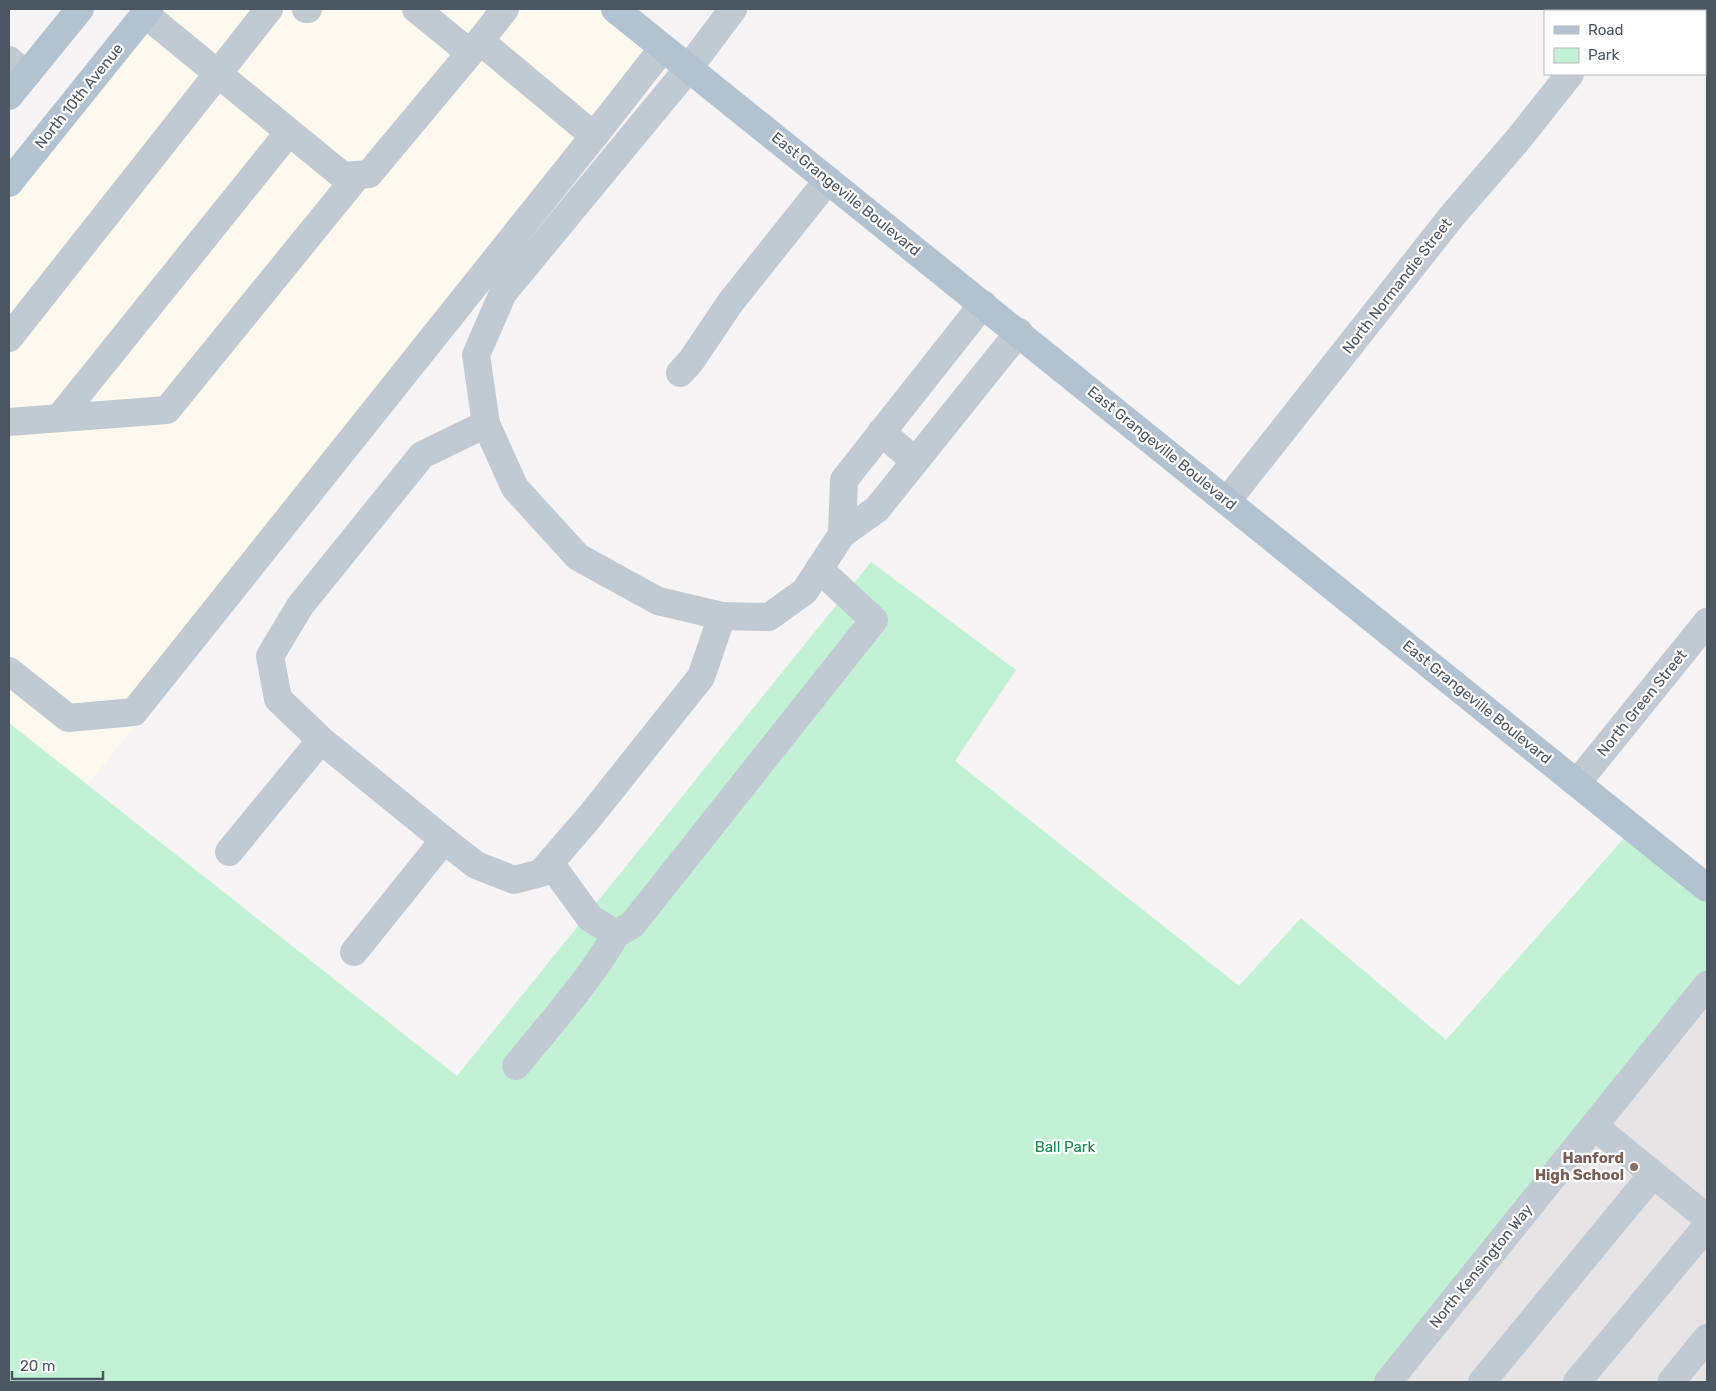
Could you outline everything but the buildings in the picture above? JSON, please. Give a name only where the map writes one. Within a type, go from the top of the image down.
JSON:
[{"type":"main road","name":"East Grangeville Boulevard","points":[[615,9],[1019,332],[1707,888]]},
{"type":"main road","name":"North 10th Avenue","points":[[9,182],[147,11]]},
{"type":"main road","points":[[9,96],[18,67],[70,12]]},
{"type":"street","points":[[9,338],[217,72],[269,9]]},
{"type":"street","points":[[416,9],[475,47],[594,136]]},
{"type":"street","points":[[147,11],[217,72],[343,176],[369,174],[505,9]]},
{"type":"street","points":[[733,9],[688,69],[503,293],[476,354],[486,424],[515,488],[578,557],[658,601],[722,616],[769,617],[805,591],[842,534],[877,510],[1019,332]]},
{"type":"street","points":[[9,671],[68,718],[134,712],[663,48]]},
{"type":"street","name":"North Normandie Street","points":[[1227,501],[1452,216],[1516,142],[1569,75]]},
{"type":"street","points":[[59,418],[289,132]]},
{"type":"street","points":[[9,422],[167,410],[358,175]]},
{"type":"street","points":[[680,373],[691,361],[730,303],[828,180]]},
{"type":"street","points":[[842,534],[844,480],[983,304]]},
{"type":"street","points":[[486,424],[422,455],[300,606],[270,656],[278,699],[321,740],[476,865],[514,880],[541,873],[591,815],[701,677],[722,616]]},
{"type":"street","points":[[881,432],[915,461]]},
{"type":"street","points":[[516,1066],[591,972],[616,934],[632,925],[874,620],[819,569]]},
{"type":"street","name":"North Green Street","points":[[1577,783],[1707,622]]},
{"type":"street","points":[[230,852],[321,740]]},
{"type":"street","points":[[354,952],[444,840]]},
{"type":"street","points":[[550,862],[590,918],[616,934]]},
{"type":"street","name":"North Kensington Way","points":[[1388,1382],[1707,986]]},
{"type":"street","points":[[1594,1126],[1707,1218]]},
{"type":"street","points":[[1482,1382],[1653,1174]]},
{"type":"street","points":[[1577,1382],[1707,1226]]},
{"type":"street","points":[[1671,1382],[1707,1338]]},
{"type":"shaded area","points":[[149,9],[615,9],[675,58],[88,784],[9,723],[9,183]]},
{"type":"shaded area","name":"Hanford High School","points":[[1707,985],[1707,1382],[1388,1382]]},
{"type":"green space","name":"Ball Park","points":[[871,562],[1016,670],[955,761],[1239,986],[1301,918],[1446,1040],[1633,828],[1707,888],[1707,985],[1388,1382],[9,1382],[9,723],[457,1076]]},
{"type":"place","name":"Hanford High School","points":[[1634,1167]]}]
